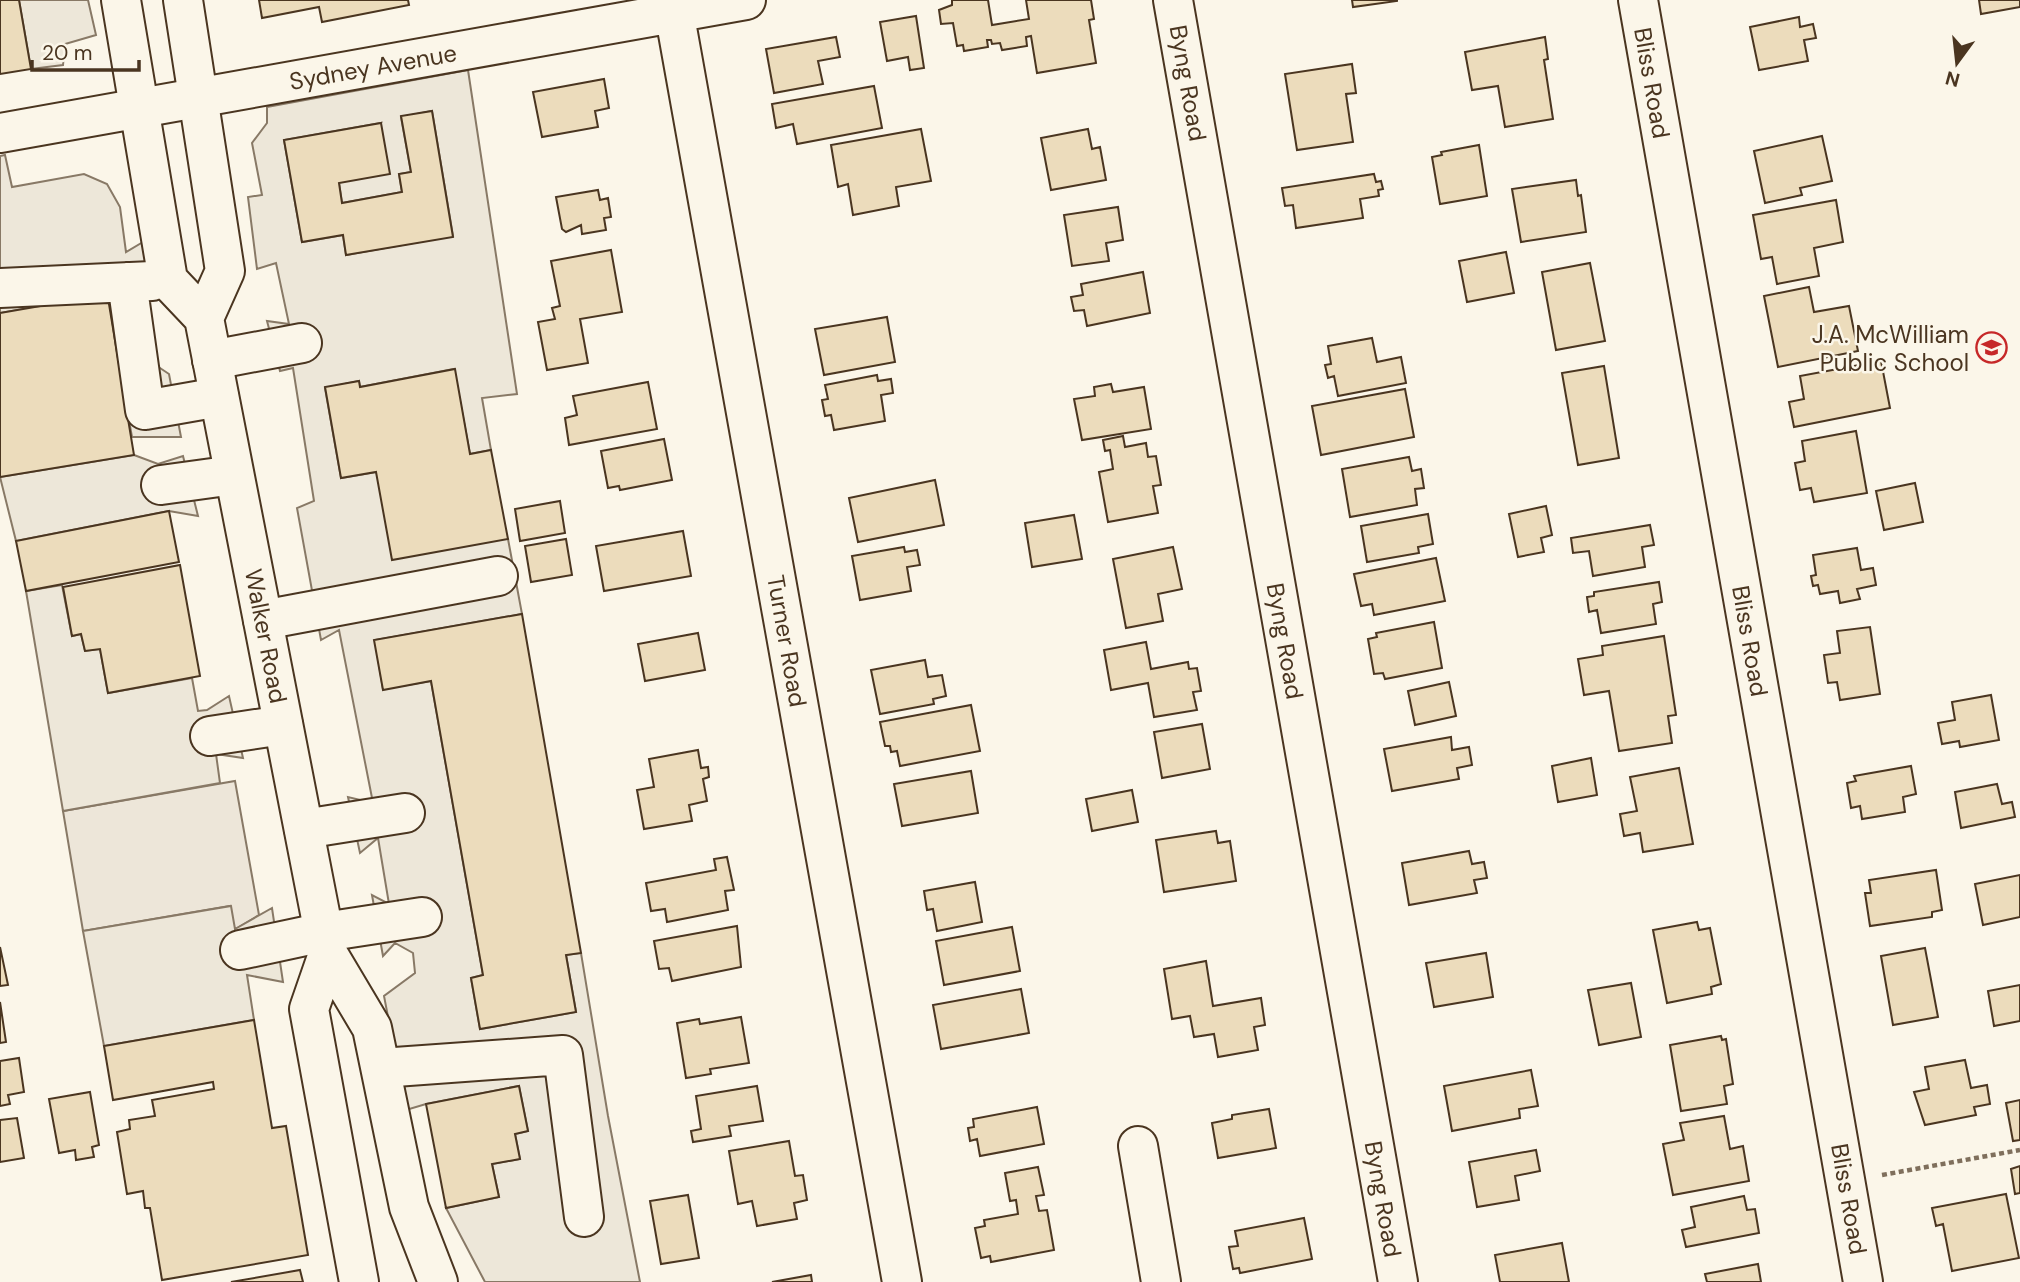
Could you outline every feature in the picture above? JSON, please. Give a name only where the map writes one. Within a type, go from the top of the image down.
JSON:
[{"type":"street","points":[[121,0],[168,280],[204,318],[225,271],[183,0]]},
{"type":"street","name":"Sydney Avenue","points":[[0,133],[199,98],[674,6],[746,0]]},
{"type":"street","name":"Byng Road","points":[[1173,0],[1398,1282]]},
{"type":"street","name":"Bliss Road","points":[[1638,0],[1863,1282]]},
{"type":"street","name":"Turner Road","points":[[674,6],[902,1282]]},
{"type":"street","points":[[0,288],[168,280]]},
{"type":"street","points":[[127,282],[145,410],[219,397]]},
{"type":"street","name":"Walker Road","points":[[204,318],[326,943],[372,1028],[409,1207],[438,1282]]},
{"type":"street","points":[[212,360],[302,342]]},
{"type":"street","points":[[161,485],[234,475]]},
{"type":"street","points":[[263,620],[498,576]]},
{"type":"street","points":[[210,736],[283,725]]},
{"type":"street","points":[[304,828],[405,813]]},
{"type":"street","points":[[240,950],[326,943],[422,918]]},
{"type":"street","name":"Walker Road","points":[[326,943],[309,1009],[359,1282]]},
{"type":"street","points":[[380,1068],[563,1055],[584,1217]]},
{"type":"street","points":[[1138,1146],[1161,1282]]},
{"type":"path","points":[[1880,1175],[2020,1150]]},
{"type":"shaded area","points":[[19,0],[88,0],[96,35],[65,44],[63,65],[31,69]]},
{"type":"shaded area","points":[[468,70],[517,394],[482,398],[491,450],[470,454],[454,369],[360,387],[359,381],[325,388],[341,478],[376,472],[508,539],[522,614],[375,640],[383,689],[431,681],[483,975],[471,978],[480,1029],[576,1012],[566,955],[581,953],[608,1116],[640,1282],[485,1282],[446,1208],[499,1197],[492,1164],[520,1159],[515,1134],[528,1131],[519,1086],[406,1110],[384,996],[415,973],[413,953],[395,943],[383,956],[372,895],[389,904],[378,838],[360,853],[348,797],[373,803],[339,630],[321,640],[297,508],[314,501],[293,368],[280,371],[267,321],[289,324],[276,263],[257,269],[248,197],[262,195],[252,143],[267,123],[267,107]],"holes":[[[432,111],[453,236],[346,255],[343,235],[302,242],[284,140],[381,123],[339,183],[342,203],[402,192],[399,174],[411,172],[401,117]]]},
{"type":"shaded area","points":[[5,155],[12,187],[84,174],[107,184],[120,207],[126,252],[148,239],[158,297],[139,294],[148,360],[169,374],[181,437],[132,437],[107,298],[103,295],[0,313],[0,156]]},
{"type":"shaded area","points":[[134,455],[158,464],[183,456],[198,516],[169,511],[16,541],[0,477]]},
{"type":"shaded area","points":[[62,585],[72,636],[81,634],[85,651],[100,649],[108,693],[192,678],[198,711],[207,710],[229,696],[243,758],[216,754],[220,783],[63,811],[26,591]]},
{"type":"shaded area","points":[[235,781],[259,915],[234,930],[230,906],[83,931],[63,811]]},
{"type":"shaded area","points":[[231,906],[235,929],[272,908],[283,982],[247,975],[254,1020],[104,1046],[83,931]]},
{"type":"building","points":[[0,0],[19,0],[31,69],[0,74]]},
{"type":"building","points":[[259,0],[408,0],[409,5],[322,22],[319,7],[262,18]]},
{"type":"building","points":[[952,0],[988,0],[992,25],[1029,19],[1026,0],[1091,0],[1094,19],[1089,20],[1096,63],[1037,73],[1031,36],[1026,37],[1027,46],[1002,50],[1000,43],[992,44],[991,40],[987,40],[988,47],[964,51],[963,45],[957,46],[953,23],[941,24],[939,10],[952,5]]},
{"type":"building","points":[[1352,0],[1397,0],[1397,1],[1353,7]]},
{"type":"building","points":[[1979,0],[2020,0],[2020,7],[1981,14]]},
{"type":"building","points":[[916,16],[924,68],[910,70],[908,57],[887,61],[880,22]]},
{"type":"building","points":[[1799,17],[1800,27],[1813,24],[1816,38],[1804,40],[1808,61],[1759,70],[1750,27]]},
{"type":"building","points":[[836,37],[840,57],[818,61],[823,84],[774,93],[766,49]]},
{"type":"building","points":[[1545,37],[1548,59],[1544,60],[1553,119],[1505,127],[1498,86],[1472,90],[1465,52]]},
{"type":"building","points":[[1352,64],[1356,93],[1346,94],[1353,142],[1297,150],[1285,74]]},
{"type":"building","points":[[604,79],[609,108],[595,111],[598,127],[542,137],[533,92]]},
{"type":"building","points":[[874,86],[882,128],[797,144],[793,124],[776,128],[772,104]]},
{"type":"building","points":[[432,111],[453,237],[346,255],[343,235],[302,242],[284,140],[381,123],[390,174],[339,183],[342,203],[402,192],[399,174],[411,172],[401,116]]},
{"type":"building","points":[[921,129],[931,181],[896,187],[899,206],[853,215],[848,184],[838,187],[831,145]]},
{"type":"building","points":[[1088,129],[1092,149],[1100,147],[1106,180],[1051,190],[1041,138]]},
{"type":"building","points":[[1822,136],[1832,181],[1800,188],[1802,195],[1765,203],[1754,151]]},
{"type":"building","points":[[1479,145],[1487,196],[1440,204],[1432,157],[1442,155],[1441,152]]},
{"type":"building","points":[[1374,174],[1376,182],[1381,181],[1383,189],[1378,190],[1379,196],[1360,199],[1363,218],[1296,228],[1293,205],[1285,206],[1282,188]]},
{"type":"building","points":[[1576,180],[1586,232],[1521,242],[1512,189]]},
{"type":"building","points":[[598,190],[600,200],[608,198],[611,217],[604,218],[606,230],[582,234],[581,225],[566,232],[562,229],[556,197]]},
{"type":"building","points":[[1836,200],[1843,242],[1814,248],[1819,276],[1777,284],[1772,257],[1761,259],[1753,215]]},
{"type":"building","points":[[1118,207],[1123,240],[1106,243],[1109,261],[1072,266],[1064,215]]},
{"type":"building","points":[[611,250],[622,312],[580,319],[588,363],[547,370],[538,322],[555,319],[552,308],[560,306],[551,261]]},
{"type":"building","points":[[1506,252],[1514,293],[1467,302],[1459,261]]},
{"type":"building","points":[[1590,263],[1605,341],[1556,350],[1542,272]]},
{"type":"building","points":[[1143,272],[1150,313],[1087,326],[1084,310],[1074,311],[1071,297],[1083,295],[1081,284]]},
{"type":"building","points":[[1809,287],[1814,312],[1849,306],[1858,351],[1778,367],[1764,296]]},
{"type":"building","points":[[104,295],[108,298],[134,455],[0,477],[0,313]]},
{"type":"building","points":[[887,317],[895,362],[824,375],[815,329]]},
{"type":"building","points":[[1372,338],[1377,362],[1401,357],[1406,383],[1338,396],[1334,376],[1328,378],[1325,365],[1331,364],[1328,346]]},
{"type":"building","points":[[1881,361],[1890,408],[1794,427],[1789,402],[1804,399],[1800,376]]},
{"type":"building","points":[[1604,366],[1619,458],[1578,465],[1562,373]]},
{"type":"building","points":[[455,369],[470,454],[491,450],[508,539],[392,560],[376,472],[341,478],[325,387],[359,381],[360,387]]},
{"type":"building","points":[[877,375],[878,381],[891,379],[893,393],[881,395],[885,421],[834,430],[831,415],[825,416],[822,400],[828,399],[825,385]]},
{"type":"building","points":[[648,382],[657,429],[569,445],[565,418],[577,415],[573,396]]},
{"type":"building","points":[[1111,384],[1113,392],[1144,387],[1151,429],[1082,440],[1074,399],[1095,396],[1094,387]]},
{"type":"building","points":[[1405,389],[1414,437],[1321,455],[1312,406]]},
{"type":"building","points":[[1856,431],[1867,493],[1814,502],[1811,488],[1800,490],[1795,463],[1805,461],[1802,441]]},
{"type":"building","points":[[1123,436],[1125,447],[1146,443],[1148,457],[1156,456],[1161,485],[1153,486],[1158,513],[1108,522],[1099,472],[1113,469],[1110,450],[1105,451],[1103,440]]},
{"type":"building","points":[[664,439],[672,480],[620,490],[619,486],[608,488],[601,451]]},
{"type":"building","points":[[1409,457],[1412,471],[1421,469],[1424,488],[1415,489],[1417,505],[1350,517],[1342,469]]},
{"type":"building","points":[[935,480],[944,525],[858,542],[849,498]]},
{"type":"building","points":[[1915,483],[1923,522],[1884,530],[1876,491]]},
{"type":"building","points":[[560,501],[565,533],[520,541],[515,509]]},
{"type":"building","points":[[1546,506],[1552,535],[1541,538],[1544,552],[1518,557],[1509,514]]},
{"type":"building","points":[[169,511],[179,562],[26,591],[16,541]]},
{"type":"building","points":[[1428,514],[1433,544],[1418,547],[1419,553],[1367,562],[1361,526]]},
{"type":"building","points":[[1074,515],[1082,559],[1032,567],[1025,523]]},
{"type":"building","points":[[1650,525],[1654,545],[1642,547],[1645,567],[1593,576],[1589,551],[1573,553],[1571,538]]},
{"type":"building","points":[[683,531],[691,576],[604,591],[596,546]]},
{"type":"building","points":[[566,539],[572,575],[531,582],[525,546]]},
{"type":"building","points":[[904,547],[905,552],[917,550],[920,565],[907,567],[911,591],[860,600],[852,556]]},
{"type":"building","points":[[1173,547],[1182,589],[1158,594],[1163,621],[1126,628],[1113,559]]},
{"type":"building","points":[[1857,548],[1861,570],[1873,568],[1876,585],[1857,589],[1860,599],[1840,603],[1838,591],[1820,594],[1818,585],[1813,586],[1811,576],[1816,575],[1813,555]]},
{"type":"building","points":[[1436,558],[1445,601],[1374,615],[1372,604],[1361,606],[1354,574]]},
{"type":"building","points":[[180,565],[200,676],[108,693],[100,649],[85,651],[81,634],[72,636],[63,587]]},
{"type":"building","points":[[1659,582],[1662,602],[1653,604],[1656,624],[1601,633],[1597,610],[1589,612],[1587,597],[1594,596],[1594,592]]},
{"type":"building","points":[[522,614],[581,953],[566,955],[576,1012],[480,1029],[471,978],[483,975],[431,681],[383,690],[374,640]]},
{"type":"building","points":[[1434,622],[1442,668],[1385,679],[1383,673],[1374,674],[1368,639],[1377,637],[1376,633]]},
{"type":"building","points":[[1870,627],[1880,694],[1840,700],[1837,682],[1828,683],[1824,655],[1840,653],[1837,631]]},
{"type":"building","points":[[698,633],[705,670],[645,681],[638,644]]},
{"type":"building","points":[[1664,636],[1676,715],[1668,716],[1672,743],[1619,751],[1609,691],[1584,695],[1578,659],[1603,655],[1602,646]]},
{"type":"building","points":[[1146,642],[1151,669],[1188,662],[1189,669],[1197,668],[1201,691],[1193,692],[1197,710],[1154,717],[1148,683],[1111,690],[1104,650]]},
{"type":"building","points":[[925,660],[928,677],[942,675],[946,696],[933,699],[934,704],[880,714],[871,670]]},
{"type":"building","points":[[1449,682],[1456,716],[1415,725],[1408,691]]},
{"type":"building","points":[[1991,695],[1999,740],[1960,747],[1959,741],[1942,744],[1938,723],[1955,720],[1952,702]]},
{"type":"building","points":[[971,705],[980,751],[900,766],[897,751],[891,752],[890,746],[885,746],[880,722]]},
{"type":"building","points":[[1202,724],[1210,769],[1162,778],[1154,732]]},
{"type":"building","points":[[1451,737],[1452,750],[1469,747],[1472,765],[1457,768],[1459,779],[1392,791],[1384,749]]},
{"type":"building","points":[[698,750],[701,768],[708,767],[709,777],[703,779],[707,801],[689,805],[692,821],[644,829],[637,790],[654,787],[649,759]]},
{"type":"building","points":[[1591,758],[1597,795],[1558,802],[1552,766]]},
{"type":"building","points":[[1911,766],[1916,794],[1903,797],[1905,812],[1862,819],[1860,806],[1851,808],[1847,783],[1856,781],[1854,776]]},
{"type":"building","points":[[1679,768],[1693,844],[1643,852],[1640,833],[1624,836],[1620,814],[1637,811],[1630,777]]},
{"type":"building","points":[[971,771],[978,813],[902,826],[894,784]]},
{"type":"building","points":[[1997,784],[2002,804],[2012,802],[2015,817],[1961,828],[1955,792]]},
{"type":"building","points":[[1132,790],[1138,822],[1092,831],[1086,799]]},
{"type":"building","points":[[1216,831],[1218,843],[1230,841],[1236,881],[1164,892],[1156,840]]},
{"type":"building","points":[[1469,851],[1472,864],[1484,862],[1487,878],[1474,880],[1477,893],[1409,905],[1402,863]]},
{"type":"building","points":[[727,857],[734,890],[725,891],[728,910],[667,922],[665,909],[651,911],[646,883],[716,870],[714,859]]},
{"type":"building","points":[[1936,870],[1942,910],[1932,912],[1932,917],[1870,926],[1865,893],[1871,893],[1869,880]]},
{"type":"building","points":[[2020,875],[2020,917],[1983,925],[1975,884]]},
{"type":"building","points":[[975,882],[982,922],[937,931],[933,909],[927,910],[924,891]]},
{"type":"building","points":[[1697,922],[1699,930],[1710,928],[1721,984],[1711,987],[1712,994],[1667,1003],[1653,930]]},
{"type":"building","points":[[737,926],[741,967],[672,981],[669,968],[659,969],[654,941]]},
{"type":"building","points":[[1012,927],[1020,971],[944,985],[936,941]]},
{"type":"building","points":[[0,947],[8,985],[0,986]]},
{"type":"building","points":[[1925,948],[1938,1017],[1893,1025],[1881,956]]},
{"type":"building","points":[[1486,953],[1493,997],[1434,1007],[1426,963]]},
{"type":"building","points":[[1206,961],[1213,1006],[1261,998],[1265,1025],[1254,1027],[1258,1050],[1218,1057],[1214,1034],[1194,1037],[1190,1016],[1172,1019],[1164,969]]},
{"type":"building","points":[[1631,983],[1641,1037],[1599,1045],[1588,990]]},
{"type":"building","points":[[2020,985],[2020,1021],[1994,1026],[1988,991]]},
{"type":"building","points":[[1021,989],[1029,1033],[941,1049],[933,1005]]},
{"type":"building","points":[[0,1002],[6,1042],[0,1043]]},
{"type":"building","points":[[741,1017],[749,1063],[710,1069],[711,1074],[686,1078],[677,1023],[699,1019],[700,1024]]},
{"type":"building","points":[[254,1020],[272,1128],[286,1126],[308,1255],[162,1280],[150,1208],[145,1208],[143,1191],[127,1194],[117,1132],[130,1129],[129,1120],[155,1116],[152,1100],[214,1089],[213,1082],[113,1100],[104,1046]]},
{"type":"building","points":[[1721,1036],[1722,1040],[1726,1039],[1733,1084],[1724,1086],[1727,1104],[1681,1111],[1670,1045]]},
{"type":"building","points":[[19,1058],[24,1092],[8,1095],[10,1104],[0,1106],[0,1061]]},
{"type":"building","points":[[1965,1060],[1971,1088],[1987,1085],[1990,1104],[1974,1107],[1976,1115],[1925,1125],[1914,1092],[1929,1089],[1925,1067]]},
{"type":"building","points":[[1531,1070],[1538,1106],[1519,1109],[1520,1118],[1452,1131],[1444,1086]]},
{"type":"building","points":[[519,1086],[528,1131],[515,1134],[520,1159],[492,1164],[499,1197],[446,1208],[426,1104]]},
{"type":"building","points":[[757,1086],[763,1121],[729,1126],[731,1136],[693,1142],[691,1131],[701,1129],[696,1096]]},
{"type":"building","points":[[90,1092],[99,1145],[92,1147],[94,1157],[76,1160],[75,1150],[59,1153],[49,1099]]},
{"type":"building","points":[[2020,1100],[2020,1140],[2013,1141],[2006,1103]]},
{"type":"building","points":[[1037,1107],[1044,1144],[980,1156],[977,1139],[970,1141],[968,1128],[974,1127],[973,1119]]},
{"type":"building","points":[[1269,1109],[1276,1148],[1218,1158],[1212,1123],[1232,1119],[1232,1115]]},
{"type":"building","points":[[1724,1116],[1730,1149],[1743,1146],[1749,1181],[1673,1195],[1663,1144],[1684,1140],[1680,1123]]},
{"type":"building","points":[[17,1118],[24,1158],[0,1162],[0,1120]]},
{"type":"building","points":[[789,1141],[795,1176],[803,1175],[807,1200],[794,1203],[797,1219],[757,1226],[752,1201],[738,1204],[729,1151]]},
{"type":"building","points":[[1536,1150],[1540,1171],[1515,1176],[1519,1200],[1477,1207],[1469,1162]]},
{"type":"building","points":[[2020,1166],[2020,1193],[2015,1194],[2011,1169]]},
{"type":"building","points":[[1038,1167],[1044,1195],[1036,1196],[1039,1211],[1047,1210],[1054,1250],[991,1262],[990,1256],[981,1258],[975,1228],[985,1226],[984,1220],[1018,1214],[1016,1200],[1010,1201],[1005,1173]]},
{"type":"building","points":[[2006,1194],[2019,1258],[1952,1271],[1943,1224],[1936,1226],[1932,1208]]},
{"type":"building","points":[[688,1195],[699,1258],[661,1264],[650,1201]]},
{"type":"building","points":[[1744,1196],[1747,1210],[1755,1209],[1759,1233],[1686,1247],[1682,1230],[1695,1227],[1691,1207]]},
{"type":"building","points":[[1304,1218],[1312,1259],[1240,1273],[1239,1268],[1233,1269],[1229,1247],[1238,1246],[1235,1231]]},
{"type":"building","points":[[1562,1243],[1569,1282],[1500,1282],[1495,1255]]},
{"type":"building","points":[[1758,1264],[1761,1282],[1707,1282],[1705,1274]]},
{"type":"building","points":[[300,1270],[303,1282],[231,1282]]},
{"type":"building","points":[[811,1275],[812,1282],[772,1282]]},
{"type":"place","name":"J.A. McWilliam Public School","points":[[1992,348]]}]
